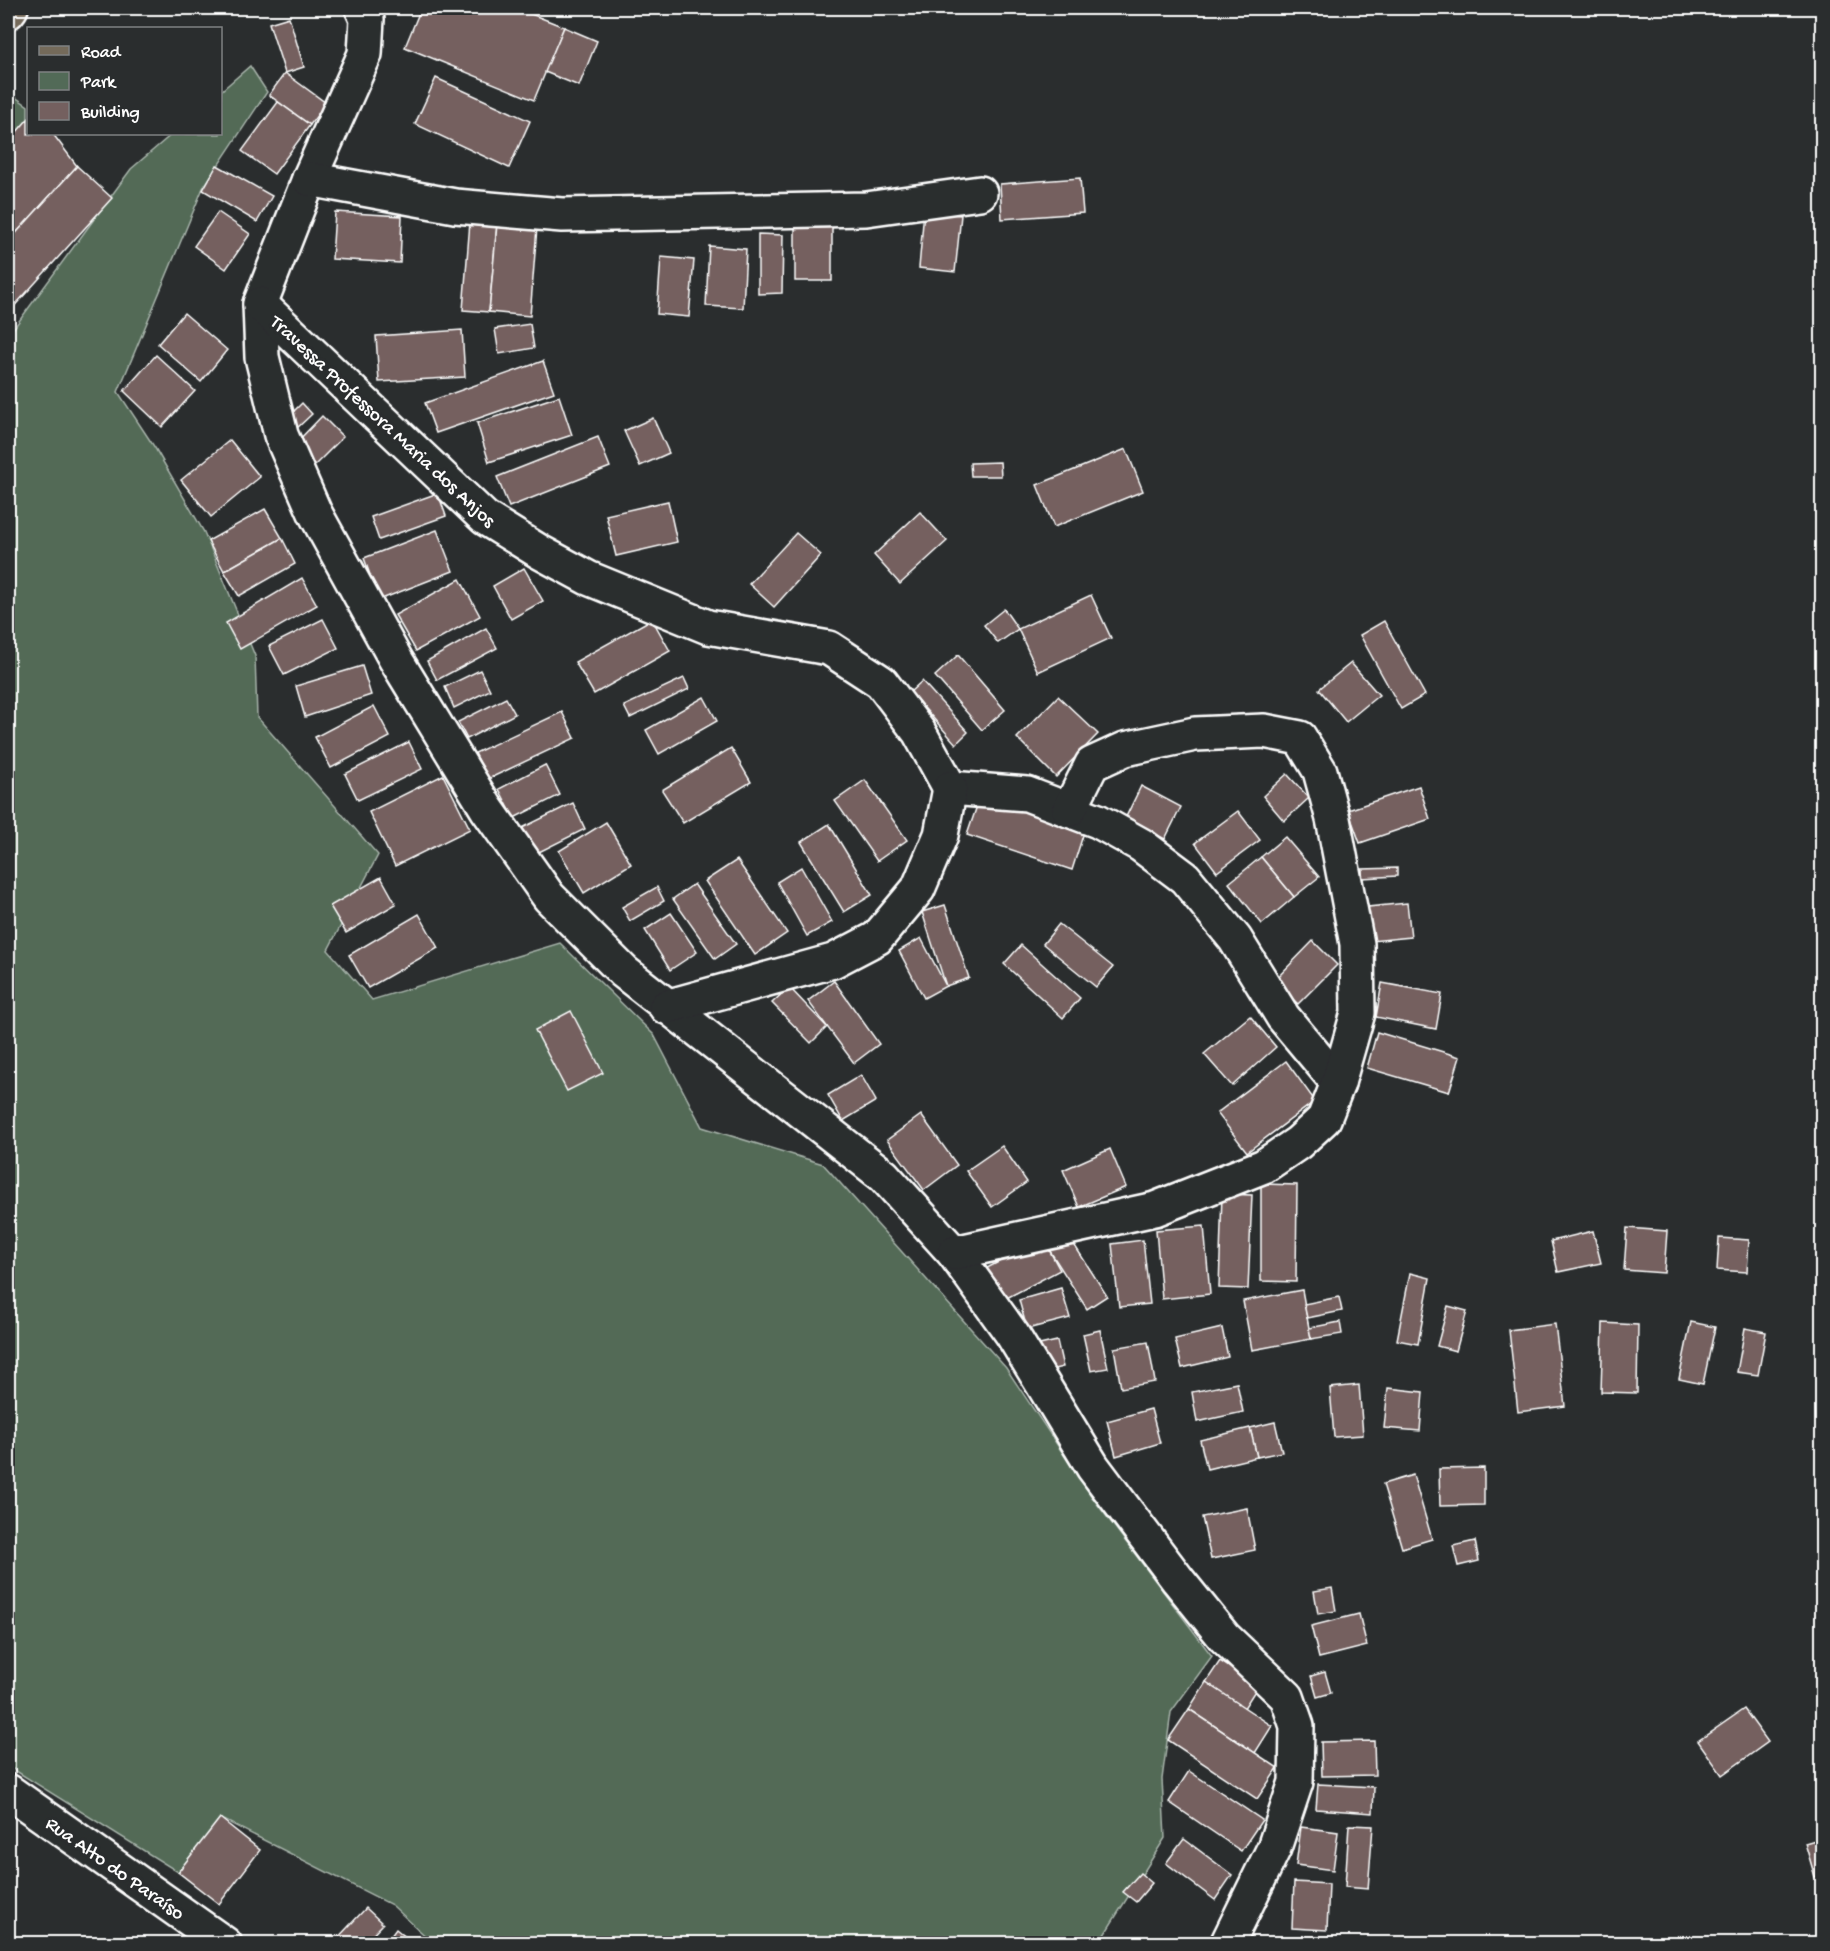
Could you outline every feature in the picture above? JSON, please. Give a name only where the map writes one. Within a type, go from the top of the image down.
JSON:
[{"type":"main road","points":[[8,12],[11,8]]},
{"type":"street","points":[[362,8],[367,19],[365,54],[309,179],[260,304],[262,357],[281,435],[315,513],[396,660],[487,809],[549,897],[624,972],[666,1007],[884,1176],[954,1253],[1012,1334],[1093,1467],[1178,1580],[1224,1637],[1287,1697],[1297,1726],[1296,1782],[1274,1848],[1227,1944]]},
{"type":"street","points":[[309,179],[455,206],[562,215],[866,209],[980,193]]},
{"type":"street","name":"Travessa Professora Maria dos Anjos","points":[[260,304],[485,518],[540,552],[588,578],[708,627],[830,648],[881,682],[919,732],[951,788]]},
{"type":"street","points":[[954,1253],[1155,1209],[1264,1167],[1298,1143],[1324,1119],[1338,1083],[1358,1013],[1357,944],[1333,819],[1320,771],[1300,738],[1264,731],[1195,734],[1125,749],[1092,764],[1069,810]]},
{"type":"street","points":[[666,1007],[833,961],[877,938],[918,889],[941,835],[951,788],[1027,794],[1098,821],[1141,845],[1185,878],[1235,939],[1283,1017],[1338,1083]]},
{"type":"street","name":"Rua Alto do Paraíso","points":[[8,1791],[225,1944]]},
{"type":"green space","points":[[250,66],[267,92],[203,188],[118,392],[155,448],[204,532],[255,656],[257,717],[378,855],[328,950],[372,1000],[560,943],[654,1035],[702,1127],[823,1164],[1006,1368],[1092,1497],[1212,1656],[1171,1712],[1162,1779],[1165,1838],[1099,1943],[433,1943],[392,1905],[220,1818],[178,1872],[8,1766],[8,336],[131,169],[171,135],[222,135],[222,90]]},
{"type":"green space","points":[[8,92],[27,105],[27,120],[8,142]]},
{"type":"building","points":[[421,8],[516,8],[564,27],[534,100],[405,47]]},
{"type":"building","points":[[289,17],[304,67],[285,73],[269,23]]},
{"type":"building","points":[[564,27],[597,41],[579,86],[545,72]]},
{"type":"building","points":[[285,73],[326,103],[310,125],[269,95]]},
{"type":"building","points":[[436,78],[530,121],[509,168],[415,124]]},
{"type":"building","points":[[278,102],[310,125],[274,174],[242,151]]},
{"type":"building","points":[[27,120],[27,135],[54,135],[77,166],[8,242],[8,142]]},
{"type":"building","points":[[217,165],[272,196],[257,222],[203,190]]},
{"type":"building","points":[[77,166],[112,198],[8,313],[8,242]]},
{"type":"building","points":[[1080,178],[1083,213],[1002,219],[1000,184]]},
{"type":"building","points":[[924,211],[961,215],[955,272],[919,268]]},
{"type":"building","points":[[218,212],[250,234],[226,269],[194,246]]},
{"type":"building","points":[[335,212],[402,216],[400,263],[332,259]]},
{"type":"building","points":[[795,221],[832,221],[832,281],[795,281]]},
{"type":"building","points":[[470,222],[497,224],[489,312],[463,310]]},
{"type":"building","points":[[497,224],[537,227],[530,316],[489,312]]},
{"type":"building","points":[[758,234],[783,235],[782,293],[758,294]]},
{"type":"building","points":[[709,246],[746,249],[743,308],[706,306]]},
{"type":"building","points":[[661,257],[694,260],[689,317],[657,314]]},
{"type":"building","points":[[184,313],[227,350],[201,382],[158,344]]},
{"type":"building","points":[[530,324],[534,348],[499,354],[495,329]]},
{"type":"building","points":[[462,330],[465,377],[379,382],[376,336]]},
{"type":"building","points":[[156,355],[195,391],[162,427],[124,391]]},
{"type":"building","points":[[543,361],[554,392],[436,433],[425,403]]},
{"type":"building","points":[[559,396],[572,435],[489,462],[477,423]]},
{"type":"building","points":[[302,403],[312,414],[295,430],[285,420]]},
{"type":"building","points":[[322,416],[343,437],[315,465],[295,444]]},
{"type":"building","points":[[653,418],[669,453],[640,466],[624,431]]},
{"type":"building","points":[[598,437],[610,467],[509,507],[497,477]]},
{"type":"building","points":[[230,440],[260,477],[211,517],[181,480]]},
{"type":"building","points":[[1126,449],[1143,491],[1054,527],[1037,485]]},
{"type":"building","points":[[1000,462],[1001,476],[971,476],[970,463]]},
{"type":"building","points":[[438,493],[446,516],[379,540],[371,517]]},
{"type":"building","points":[[668,501],[677,542],[616,556],[606,515]]},
{"type":"building","points":[[265,509],[282,538],[224,571],[208,541]]},
{"type":"building","points":[[920,512],[947,541],[900,584],[874,555]]},
{"type":"building","points":[[437,530],[453,571],[379,600],[364,558]]},
{"type":"building","points":[[796,533],[821,555],[774,607],[749,584]]},
{"type":"building","points":[[282,538],[295,564],[239,596],[224,571]]},
{"type":"building","points":[[524,568],[543,601],[511,619],[493,586]]},
{"type":"building","points":[[302,578],[317,605],[240,649],[226,623]]},
{"type":"building","points":[[460,579],[480,616],[416,651],[395,615]]},
{"type":"building","points":[[1091,595],[1111,638],[1038,672],[1018,629]]},
{"type":"building","points":[[1004,609],[1018,629],[998,643],[984,625]]},
{"type":"building","points":[[323,619],[338,648],[284,675],[269,646]]},
{"type":"building","points":[[652,619],[670,651],[594,694],[575,662]]},
{"type":"building","points":[[1384,621],[1425,695],[1401,709],[1360,635]]},
{"type":"building","points":[[486,628],[497,648],[437,680],[427,661]]},
{"type":"building","points":[[958,655],[1005,710],[982,730],[935,676]]},
{"type":"building","points":[[1351,663],[1379,695],[1346,722],[1319,689]]},
{"type":"building","points":[[362,666],[371,695],[305,717],[296,686]]},
{"type":"building","points":[[480,670],[490,690],[454,708],[445,687]]},
{"type":"building","points":[[684,678],[689,689],[630,718],[624,706]]},
{"type":"building","points":[[922,681],[968,732],[956,744],[910,692]]},
{"type":"building","points":[[1058,696],[1098,734],[1056,777],[1017,738]]},
{"type":"building","points":[[704,697],[717,721],[659,754],[646,730]]},
{"type":"building","points":[[506,698],[515,714],[467,739],[458,722]]},
{"type":"building","points":[[374,706],[390,737],[331,768],[315,737]]},
{"type":"building","points":[[562,712],[575,738],[488,779],[475,753]]},
{"type":"building","points":[[409,742],[422,769],[358,800],[345,774]]},
{"type":"building","points":[[731,748],[751,782],[683,823],[662,790]]},
{"type":"building","points":[[545,765],[560,795],[514,818],[499,789]]},
{"type":"building","points":[[1287,774],[1309,798],[1284,821],[1263,796]]},
{"type":"building","points":[[443,775],[470,829],[395,866],[369,812]]},
{"type":"building","points":[[865,780],[907,840],[877,861],[835,801]]},
{"type":"building","points":[[1141,786],[1181,807],[1165,839],[1125,819]]},
{"type":"building","points":[[1419,786],[1430,819],[1360,843],[1348,810]]},
{"type":"building","points":[[980,797],[1084,832],[1072,870],[967,835]]},
{"type":"building","points":[[573,803],[585,829],[535,854],[522,828]]},
{"type":"building","points":[[1238,811],[1260,840],[1217,872],[1195,843]]},
{"type":"building","points":[[606,822],[631,864],[584,893],[559,851]]},
{"type":"building","points":[[829,824],[872,895],[844,912],[801,842]]},
{"type":"building","points":[[1285,837],[1319,877],[1294,897],[1261,857]]},
{"type":"building","points":[[1261,857],[1294,897],[1262,924],[1229,883]]},
{"type":"building","points":[[737,860],[787,933],[755,955],[705,881]]},
{"type":"building","points":[[801,867],[832,922],[807,936],[777,882]]},
{"type":"building","points":[[1397,868],[1397,876],[1362,878],[1362,869]]},
{"type":"building","points":[[381,877],[396,904],[346,933],[330,906]]},
{"type":"building","points":[[694,884],[736,944],[715,959],[673,899]]},
{"type":"building","points":[[657,887],[664,901],[630,921],[622,907]]},
{"type":"building","points":[[1407,903],[1411,937],[1371,941],[1368,907]]},
{"type":"building","points":[[945,905],[969,978],[946,986],[922,912]]},
{"type":"building","points":[[671,913],[697,952],[670,970],[645,930]]},
{"type":"building","points":[[419,914],[438,948],[368,988],[349,955]]},
{"type":"building","points":[[1059,924],[1113,967],[1096,987],[1043,944]]},
{"type":"building","points":[[921,938],[946,986],[924,998],[899,951]]},
{"type":"building","points":[[1313,941],[1337,965],[1298,1004],[1274,981]]},
{"type":"building","points":[[1021,945],[1080,998],[1063,1018],[1004,964]]},
{"type":"building","points":[[834,981],[879,1044],[854,1063],[808,1001]]},
{"type":"building","points":[[1382,983],[1442,994],[1436,1029],[1376,1017]]},
{"type":"building","points":[[789,987],[827,1027],[811,1043],[772,1003]]},
{"type":"building","points":[[571,1011],[603,1073],[567,1091],[535,1030]]},
{"type":"building","points":[[1250,1016],[1276,1047],[1232,1086],[1204,1054]]},
{"type":"building","points":[[1377,1032],[1460,1057],[1449,1092],[1367,1068]]},
{"type":"building","points":[[1286,1061],[1315,1101],[1247,1152],[1217,1113]]},
{"type":"building","points":[[861,1075],[876,1101],[843,1121],[828,1095]]},
{"type":"building","points":[[921,1115],[957,1165],[924,1190],[887,1140]]},
{"type":"building","points":[[1002,1146],[1027,1182],[992,1207],[966,1171]]},
{"type":"building","points":[[1110,1149],[1126,1187],[1079,1207],[1063,1170]]},
{"type":"building","points":[[1261,1184],[1297,1185],[1296,1282],[1261,1281]]},
{"type":"building","points":[[1222,1194],[1252,1195],[1248,1289],[1219,1288]]},
{"type":"building","points":[[1204,1226],[1210,1294],[1162,1299],[1156,1230]]},
{"type":"building","points":[[1627,1228],[1667,1231],[1664,1273],[1624,1270]]},
{"type":"building","points":[[1593,1231],[1601,1263],[1558,1272],[1551,1241]]},
{"type":"building","points":[[1068,1235],[1107,1296],[1087,1309],[1048,1248]]},
{"type":"building","points":[[1719,1238],[1749,1240],[1747,1272],[1717,1270]]},
{"type":"building","points":[[1043,1239],[1060,1270],[1001,1301],[985,1269]]},
{"type":"building","points":[[1143,1240],[1150,1304],[1119,1307],[1112,1244]]},
{"type":"building","points":[[1410,1273],[1430,1278],[1418,1344],[1397,1340]]},
{"type":"building","points":[[1061,1288],[1070,1318],[1027,1329],[1019,1300]]},
{"type":"building","points":[[1302,1290],[1311,1339],[1252,1350],[1243,1301]]},
{"type":"building","points":[[1339,1297],[1342,1311],[1307,1318],[1304,1304]]},
{"type":"building","points":[[1448,1306],[1467,1311],[1456,1351],[1437,1346]]},
{"type":"building","points":[[1340,1322],[1342,1334],[1311,1339],[1309,1328]]},
{"type":"building","points":[[1691,1322],[1715,1327],[1703,1384],[1679,1379]]},
{"type":"building","points":[[1603,1323],[1638,1325],[1637,1393],[1601,1392]]},
{"type":"building","points":[[1555,1324],[1565,1406],[1518,1412],[1509,1330]]},
{"type":"building","points":[[1222,1328],[1228,1357],[1182,1368],[1175,1339]]},
{"type":"building","points":[[1745,1328],[1766,1332],[1758,1375],[1737,1372]]},
{"type":"building","points":[[1100,1330],[1108,1368],[1091,1371],[1083,1334]]},
{"type":"building","points":[[1057,1341],[1063,1367],[1041,1372],[1035,1346]]},
{"type":"building","points":[[1148,1342],[1155,1382],[1121,1388],[1114,1348]]},
{"type":"building","points":[[1237,1383],[1243,1412],[1197,1422],[1192,1392]]},
{"type":"building","points":[[1359,1385],[1363,1435],[1334,1437],[1330,1388]]},
{"type":"building","points":[[1388,1388],[1423,1392],[1420,1431],[1384,1428]]},
{"type":"building","points":[[1151,1409],[1160,1443],[1116,1456],[1107,1421]]},
{"type":"building","points":[[1275,1422],[1282,1452],[1257,1457],[1250,1428]]},
{"type":"building","points":[[1250,1428],[1257,1457],[1207,1469],[1200,1440]]},
{"type":"building","points":[[1484,1468],[1484,1505],[1440,1506],[1439,1469]]},
{"type":"building","points":[[1413,1475],[1432,1539],[1402,1548],[1383,1484]]},
{"type":"building","points":[[1247,1508],[1255,1550],[1211,1559],[1202,1517]]},
{"type":"building","points":[[1475,1541],[1479,1561],[1458,1566],[1453,1546]]},
{"type":"building","points":[[1332,1588],[1336,1611],[1318,1614],[1314,1591]]},
{"type":"building","points":[[1359,1614],[1367,1646],[1319,1658],[1311,1626]]},
{"type":"building","points":[[1220,1661],[1258,1686],[1244,1708],[1206,1682]]},
{"type":"building","points":[[1325,1672],[1331,1693],[1317,1697],[1311,1676]]},
{"type":"building","points":[[1206,1682],[1272,1726],[1255,1753],[1189,1709]]},
{"type":"building","points":[[1189,1709],[1278,1768],[1257,1799],[1168,1740]]},
{"type":"building","points":[[1744,1709],[1768,1742],[1722,1775],[1698,1741]]},
{"type":"building","points":[[1374,1741],[1375,1775],[1322,1776],[1321,1742]]},
{"type":"building","points":[[1189,1771],[1262,1820],[1241,1851],[1169,1802]]},
{"type":"building","points":[[1318,1784],[1374,1787],[1373,1813],[1316,1809]]},
{"type":"building","points":[[220,1818],[260,1850],[219,1904],[178,1872]]},
{"type":"building","points":[[1349,1825],[1373,1826],[1368,1889],[1345,1887]]},
{"type":"building","points":[[1301,1827],[1338,1832],[1333,1870],[1296,1865]]},
{"type":"building","points":[[1822,1838],[1822,1875],[1815,1877],[1805,1843]]},
{"type":"building","points":[[1184,1839],[1232,1875],[1215,1900],[1166,1863]]},
{"type":"building","points":[[1140,1873],[1152,1883],[1136,1902],[1123,1892]]},
{"type":"building","points":[[1294,1882],[1329,1884],[1327,1930],[1292,1928]]},
{"type":"building","points":[[366,1908],[383,1924],[364,1944],[332,1944]]},
{"type":"building","points":[[396,1929],[414,1944],[385,1944]]}]
